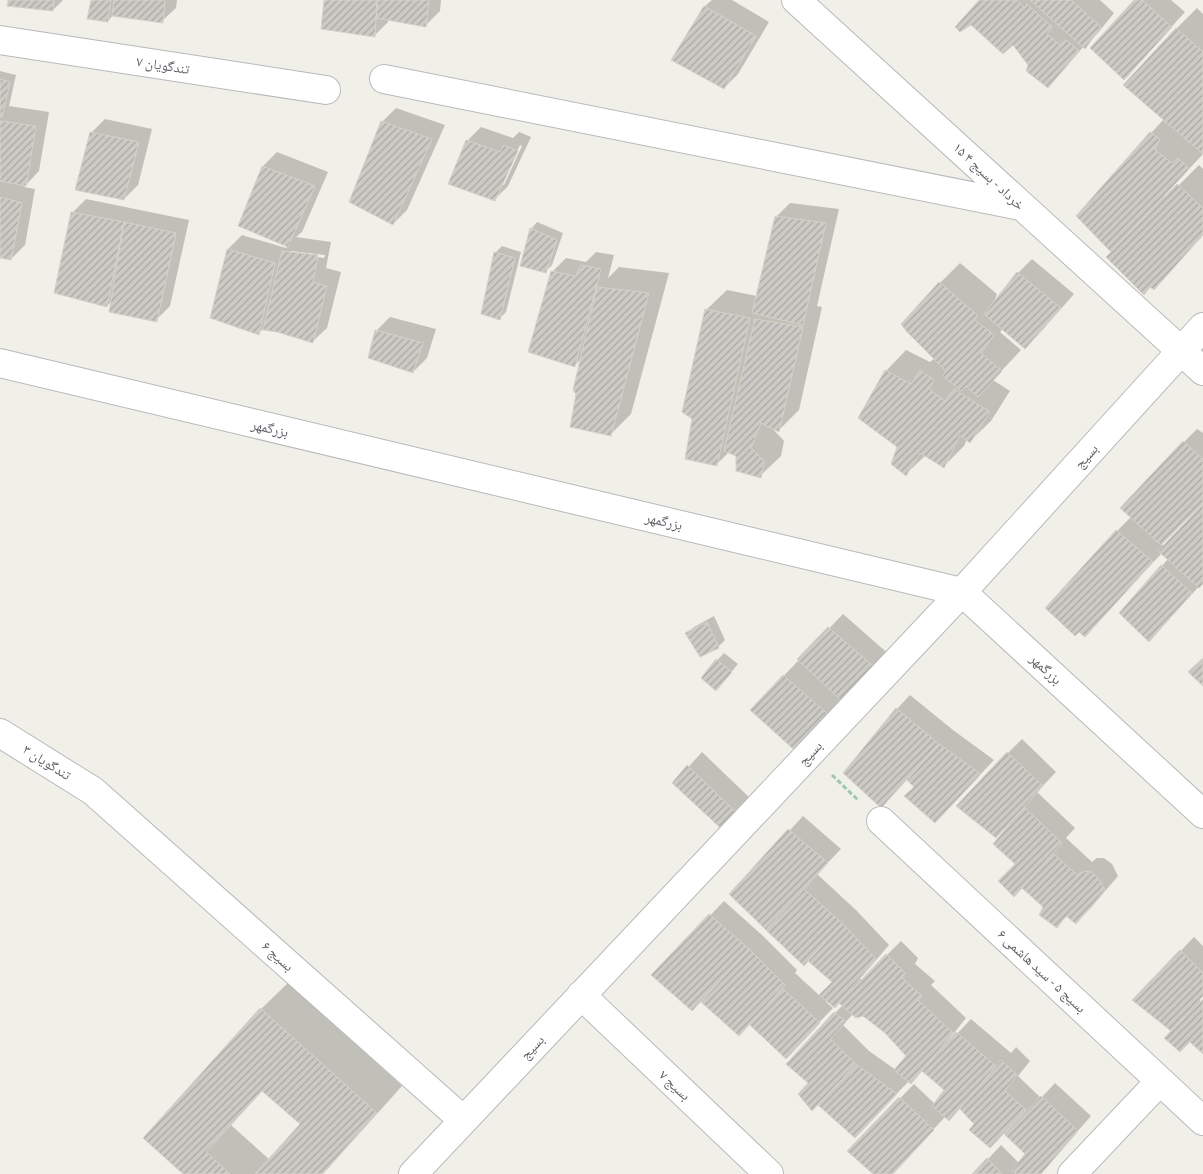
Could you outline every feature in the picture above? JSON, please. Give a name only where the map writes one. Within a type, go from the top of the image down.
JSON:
[{"type":"street","name":"۱۵ خرداد - بسیج ۴","points":[[796,0],[1203,371]]},
{"type":"street","name":"تندگویان ۷","points":[[0,40],[326,90]]},
{"type":"street","points":[[384,79],[1021,206]]},
{"type":"street","name":"بسیج","points":[[413,1174],[962,592],[1203,327]]},
{"type":"street","name":"بزرگمهر","points":[[0,363],[962,592],[1203,814]]},
{"type":"street","name":"تندگویان ۳","points":[[0,732],[93,791]]},
{"type":"street","name":"بسیج ۶","points":[[93,791],[463,1120]]},
{"type":"street","name":"بسیج ۵ - سید هاشمی ۶","points":[[881,821],[1203,1121]]},
{"type":"street","name":"بسیج ۷","points":[[580,996],[769,1174]]},
{"type":"street","points":[[1072,1174],[1160,1081]]},
{"type":"path","points":[[809,754],[881,821]]},
{"type":"building","points":[[8,0],[54,0],[53,11],[7,6]]},
{"type":"building","points":[[91,0],[111,0],[108,22],[87,19]]},
{"type":"building","points":[[114,0],[165,0],[163,23],[112,16]]},
{"type":"building","points":[[324,0],[377,0],[375,37],[321,29]]},
{"type":"building","points":[[378,0],[429,0],[426,27],[376,18]]},
{"type":"building","points":[[979,0],[1016,0],[1025,8],[1027,4],[1052,27],[1047,34],[1060,45],[1066,40],[1079,51],[1048,88],[1026,71],[1028,65],[1013,45],[1003,54],[971,25],[960,32],[955,27]]},
{"type":"building","points":[[1030,0],[1071,0],[1101,27],[1085,49]]},
{"type":"building","points":[[1134,0],[1142,0],[1172,27],[1124,80],[1090,48]]},
{"type":"building","points":[[704,6],[756,36],[724,89],[671,60]]},
{"type":"building","points":[[1176,28],[1203,52],[1203,154],[1123,85]]},
{"type":"building","points":[[0,79],[10,82],[2,117],[0,117]]},
{"type":"building","points":[[0,121],[36,126],[26,186],[0,181]]},
{"type":"building","points":[[381,121],[432,139],[393,225],[349,202]]},
{"type":"building","points":[[90,132],[139,142],[124,200],[75,190]]},
{"type":"building","points":[[1150,132],[1160,139],[1155,150],[1172,163],[1178,158],[1189,169],[1111,252],[1076,216]]},
{"type":"building","points":[[466,140],[500,152],[504,145],[518,151],[495,201],[448,184]]},
{"type":"building","points":[[262,166],[315,186],[288,247],[238,226]]},
{"type":"building","points":[[1177,184],[1203,208],[1203,235],[1154,290],[1150,287],[1144,295],[1106,257]]},
{"type":"building","points":[[0,197],[22,203],[11,260],[0,258]]},
{"type":"building","points":[[71,212],[124,222],[107,307],[54,293]]},
{"type":"building","points":[[775,216],[826,223],[803,325],[752,313]]},
{"type":"building","points":[[124,222],[176,233],[157,322],[109,312]]},
{"type":"building","points":[[530,228],[557,240],[546,273],[520,266]]},
{"type":"building","points":[[227,249],[275,263],[259,335],[210,318]]},
{"type":"building","points":[[282,251],[318,255],[313,282],[327,286],[313,343],[277,332],[263,330]]},
{"type":"building","points":[[494,252],[515,258],[500,320],[481,314]]},
{"type":"building","points":[[581,265],[601,269],[575,367],[528,352],[551,271],[576,276]]},
{"type":"building","points":[[1017,272],[1061,308],[1025,349],[984,314]]},
{"type":"building","points":[[939,282],[977,315],[975,320],[994,335],[981,353],[1002,371],[978,397],[966,386],[961,391],[943,376],[946,371],[901,324]]},
{"type":"building","points":[[597,287],[649,293],[611,436],[570,427],[576,394],[573,390]]},
{"type":"building","points":[[705,309],[750,318],[717,466],[685,459],[692,419],[682,412]]},
{"type":"building","points":[[755,319],[803,327],[779,432],[761,423],[751,448],[764,461],[761,478],[736,471],[736,456],[724,451]]},
{"type":"building","points":[[375,330],[423,343],[413,373],[368,358]]},
{"type":"building","points":[[885,370],[911,384],[920,370],[934,380],[929,389],[945,401],[954,389],[990,412],[970,443],[960,435],[944,468],[920,453],[906,476],[891,464],[897,447],[858,418]]},
{"type":"building","points":[[1183,441],[1203,459],[1203,503],[1161,545],[1120,508]]},
{"type":"building","points":[[1203,504],[1203,584],[1199,588],[1158,551]]},
{"type":"building","points":[[1116,530],[1153,562],[1085,637],[1079,632],[1075,636],[1045,608]]},
{"type":"building","points":[[1161,565],[1192,593],[1149,642],[1119,613]]},
{"type":"building","points":[[707,622],[719,648],[700,657],[685,633]]},
{"type":"building","points":[[828,627],[879,671],[847,706],[797,659]]},
{"type":"building","points":[[1203,658],[1203,686],[1188,672]]},
{"type":"building","points":[[716,659],[732,672],[716,691],[701,678]]},
{"type":"building","points":[[783,675],[836,721],[801,756],[750,710]]},
{"type":"building","points":[[896,708],[939,744],[881,808],[843,773]]},
{"type":"building","points":[[939,744],[981,774],[935,823],[904,796],[914,787],[907,780]]},
{"type":"building","points":[[1007,752],[1043,786],[996,838],[956,806]]},
{"type":"building","points":[[687,765],[740,816],[727,834],[672,783]]},
{"type":"building","points":[[1024,807],[1062,843],[1014,897],[998,881],[1015,864],[993,844]]},
{"type":"building","points":[[788,829],[828,863],[766,930],[729,894]]},
{"type":"building","points":[[1053,853],[1077,875],[1090,871],[1098,878],[1105,890],[1076,924],[1066,916],[1057,928],[1039,915],[1043,907],[1022,888]]},
{"type":"building","points":[[804,889],[842,923],[804,966],[766,930]]},
{"type":"building","points":[[709,914],[749,949],[692,1011],[651,975]]},
{"type":"building","points":[[842,923],[876,959],[835,1008],[819,995],[832,982],[808,961]]},
{"type":"building","points":[[749,949],[785,985],[739,1036],[701,1002]]},
{"type":"building","points":[[1180,950],[1203,973],[1203,996],[1171,1031],[1132,1000]]},
{"type":"building","points":[[886,954],[905,973],[902,978],[922,996],[885,1033],[863,1016],[856,1018],[839,1003]]},
{"type":"building","points":[[782,988],[820,1023],[786,1059],[750,1025]]},
{"type":"building","points":[[1203,999],[1203,1054],[1190,1042],[1180,1052],[1164,1038]]},
{"type":"building","points":[[918,1000],[953,1033],[911,1084],[894,1070],[906,1056],[885,1033]]},
{"type":"building","points":[[260,1008],[377,1113],[322,1174],[255,1174],[300,1124],[262,1091],[206,1152],[230,1174],[183,1174],[143,1138]]},
{"type":"building","points":[[834,1012],[846,1022],[830,1039],[856,1064],[812,1111],[798,1094],[808,1083],[786,1064]]},
{"type":"building","points":[[956,1032],[996,1066],[949,1121],[932,1106],[944,1090],[922,1071]]},
{"type":"building","points":[[1001,1060],[1017,1075],[1005,1091],[1026,1110],[990,1148],[969,1130],[974,1124],[960,1109]]},
{"type":"building","points":[[856,1064],[897,1094],[855,1138],[818,1105]]},
{"type":"building","points":[[1041,1096],[1078,1131],[1041,1174],[1016,1174],[1012,1170],[1025,1154],[1004,1134]]},
{"type":"building","points":[[899,1097],[934,1130],[893,1174],[873,1174],[847,1151]]},
{"type":"building","points":[[987,1158],[1002,1174],[972,1174]]}]
